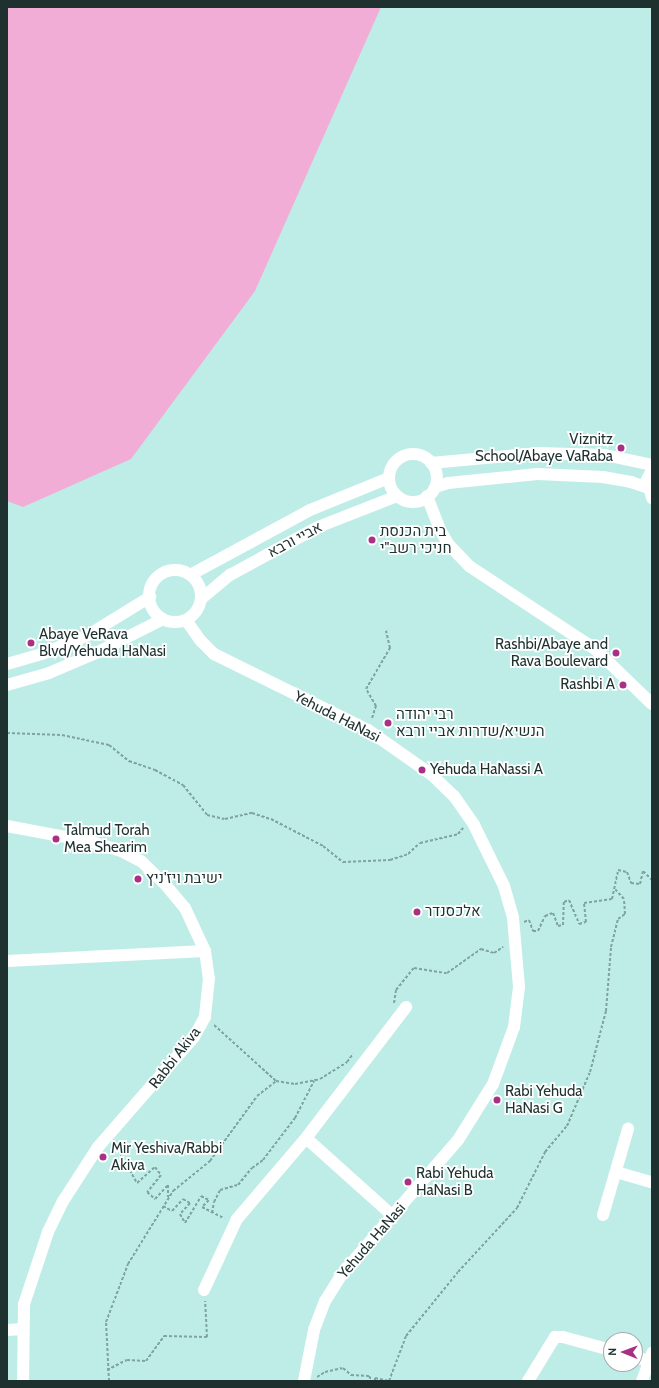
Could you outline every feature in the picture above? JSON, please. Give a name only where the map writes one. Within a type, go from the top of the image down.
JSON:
[{"type":"street","points":[[431,463],[544,453],[605,455],[652,465]]},
{"type":"street","points":[[650,493],[631,482],[603,477],[538,474],[455,482],[431,492],[412,502],[397,496],[390,484],[389,478],[390,470],[402,456],[419,454],[431,463],[436,474],[431,492],[439,528],[449,545],[469,566],[594,648],[652,704]]},
{"type":"street","points":[[650,493],[647,480],[652,470]]},
{"type":"street","name":"אביי ורבא","points":[[190,575],[310,510],[389,478]]},
{"type":"street","name":"אביי ורבא","points":[[201,599],[230,575],[318,527],[397,496]]},
{"type":"street","points":[[176,570],[190,575],[197,583],[201,599],[195,612],[186,620],[177,622],[163,619],[154,611],[150,597],[154,581],[164,573],[176,570]]},
{"type":"street","points":[[7,664],[42,654],[88,635],[150,597]]},
{"type":"street","points":[[7,685],[49,673],[96,653],[163,619]]},
{"type":"street","name":"Yehuda HaNasi","points":[[186,620],[200,640],[214,654],[229,664],[368,730],[432,775],[454,796],[470,819],[488,850],[504,886],[515,932],[518,994],[514,1027],[505,1059],[493,1084],[458,1140],[342,1274],[325,1300],[314,1330],[304,1381]]},
{"type":"street","name":"Rabbi Akiva","points":[[7,826],[92,842],[119,850],[141,861],[164,883],[185,908],[205,951],[209,978],[205,1017],[194,1037],[109,1135],[81,1171],[48,1232],[24,1304],[22,1329],[23,1381]]},
{"type":"street","points":[[7,961],[205,951]]},
{"type":"street","points":[[204,1290],[237,1219],[306,1138],[406,1007]]},
{"type":"street","points":[[603,1215],[628,1129]]},
{"type":"street","points":[[306,1138],[393,1216]]},
{"type":"street","points":[[616,1172],[652,1182]]},
{"type":"street","points":[[7,1330],[22,1329]]},
{"type":"street","points":[[528,1381],[555,1337],[563,1336],[603,1348]]},
{"type":"street","points":[[642,1381],[651,1357]]},
{"type":"path","points":[[368,730],[376,706],[366,689],[390,648],[386,630]]},
{"type":"path","points":[[7,733],[62,735],[109,745],[129,761],[155,770],[183,785],[207,815],[225,819],[252,813],[271,819],[323,846],[343,862],[390,860],[408,854],[420,843],[458,834],[470,819]]},
{"type":"path","points":[[406,1007],[393,1008],[396,990],[414,968],[447,974],[480,949],[494,953],[529,920],[533,931],[538,931],[545,916],[553,913],[558,926],[563,925],[564,902],[569,900],[579,924],[586,922],[584,903],[612,899],[618,870],[627,872],[632,884],[640,884],[643,871],[652,880]]},
{"type":"path","points":[[312,1381],[325,1372],[343,1368],[351,1375],[369,1376],[374,1381],[375,1378],[389,1381],[406,1336],[458,1272],[517,1208],[546,1152],[567,1126],[590,1072],[606,1011],[611,947],[618,919],[625,914],[624,899],[615,889]]},
{"type":"path","points":[[205,1017],[276,1080],[295,1084],[320,1080],[347,1062],[357,1050]]},
{"type":"path","points":[[109,1381],[106,1322],[112,1301],[122,1284],[128,1264],[168,1198],[210,1161],[256,1096],[276,1080]]},
{"type":"path","points":[[212,1213],[214,1202],[220,1190],[238,1185],[252,1168],[263,1160],[295,1118],[314,1080]]},
{"type":"path","points":[[109,1135],[137,1183],[155,1168],[161,1175],[147,1192],[155,1199],[168,1185],[168,1198]]},
{"type":"path","points":[[163,1205],[172,1211],[183,1199],[190,1203],[180,1214],[185,1222],[201,1196],[209,1200],[202,1207],[224,1218],[234,1227]]},
{"type":"path","points":[[108,1370],[127,1360],[146,1361],[164,1336],[208,1337],[204,1290]]},
{"type":"shaded area","points":[[7,7],[381,7],[255,291],[131,459],[23,507],[7,501]]},
{"type":"place","name":"Viznitz School/Abaye VaRaba","points":[[621,448]]},
{"type":"place","name":"בית הכנסת חניכי רשב\"י","points":[[372,540]]},
{"type":"place","name":"Abaye VeRava Blvd/Yehuda HaNasi","points":[[31,643]]},
{"type":"place","name":"Rashbi/Abaye and Rava Boulevard","points":[[616,653]]},
{"type":"place","name":"Rashbi A","points":[[623,685]]},
{"type":"place","name":"רבי יהודה הנשיא/שדרות אביי ורבא","points":[[388,723]]},
{"type":"place","name":"Yehuda HaNassi A","points":[[422,770]]},
{"type":"place","name":"Talmud Torah Mea Shearim","points":[[56,839]]},
{"type":"place","name":"ישיבת ויז'ניץ","points":[[138,879]]},
{"type":"place","name":"אלכסנדר","points":[[417,912]]},
{"type":"place","name":"Rabi Yehuda HaNasi G","points":[[497,1100]]},
{"type":"place","name":"Mir Yeshiva/Rabbi Akiva","points":[[103,1157]]},
{"type":"place","name":"Rabi Yehuda HaNasi B","points":[[408,1182]]}]
